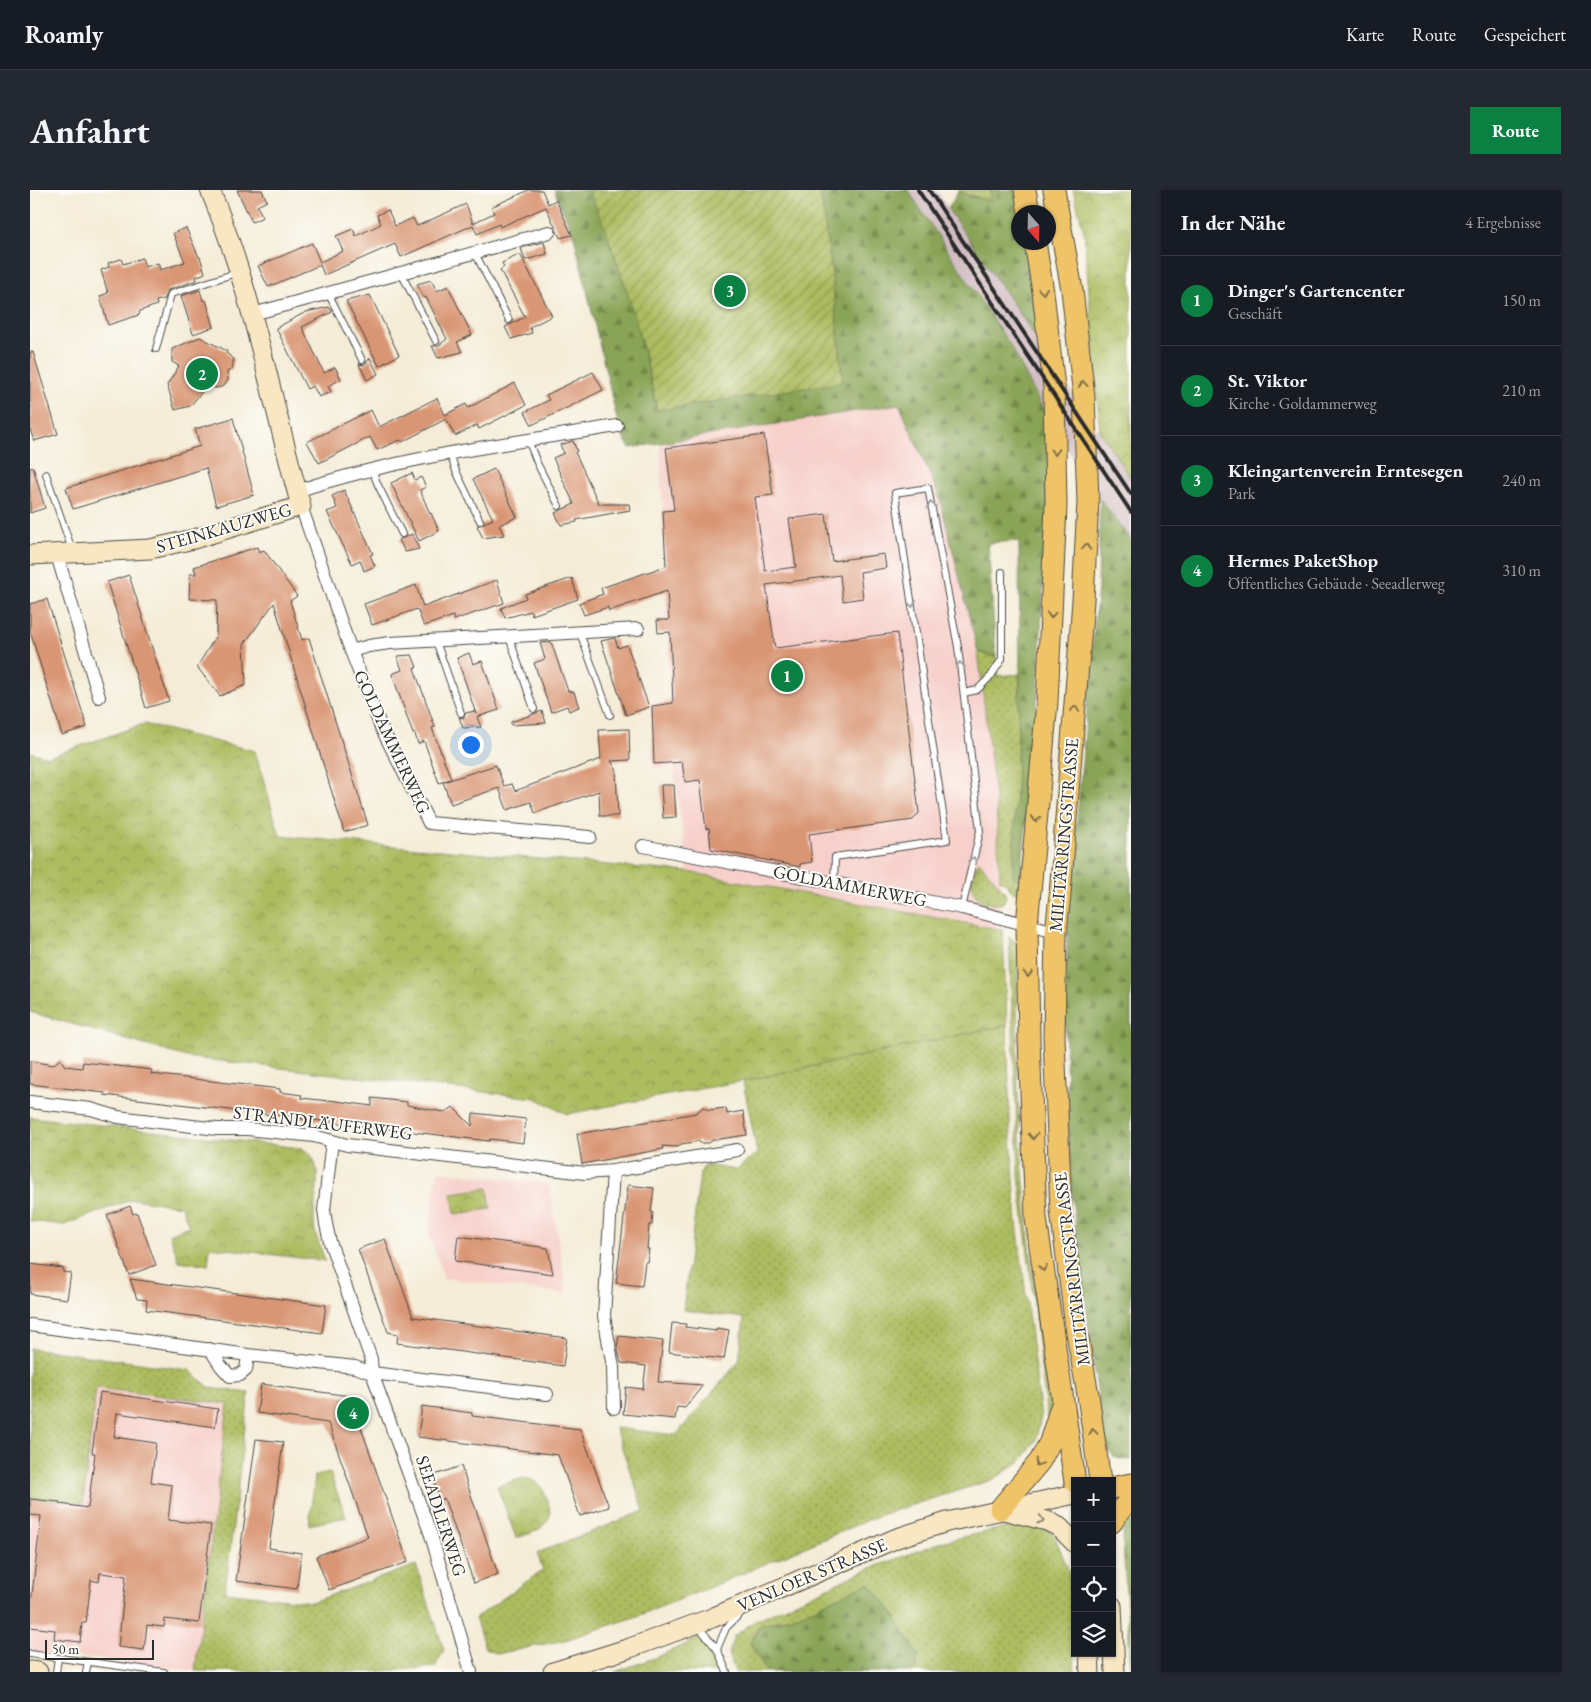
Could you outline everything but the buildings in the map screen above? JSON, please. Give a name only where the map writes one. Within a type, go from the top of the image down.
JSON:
[{"type":"main road","name":"GOLDAMMERWEG","points":[[210,190],[226,229],[253,314],[299,499]]},
{"type":"main road","points":[[1025,190],[1028,205]]},
{"type":"main road","name":"MILITÄRRINGSTRASSE","points":[[1054,190],[1072,290],[1084,397],[1088,501],[1083,601],[1056,932],[1054,1037],[1062,1211],[1076,1327],[1099,1477]]},
{"type":"main road","name":"MILITÄRRINGSTRASSE","points":[[1036,250],[1054,387],[1056,506],[1047,702],[1027,925],[1029,1040],[1036,1219],[1074,1477]]},
{"type":"main road","name":"STEINKAUZWEG","points":[[30,555],[150,549],[194,539],[299,499]]},
{"type":"main road","points":[[1062,1402],[1050,1442],[1040,1461],[1000,1509],[1047,1521],[1058,1527],[1071,1539]]},
{"type":"main road","points":[[1116,1487],[1131,1484]]},
{"type":"main road","name":"VENLOER STRASSE","points":[[553,1672],[630,1648],[696,1624],[897,1538],[947,1522],[1071,1495]]},
{"type":"main road","points":[[1116,1516],[1131,1500]]},
{"type":"main road","points":[[1112,1612],[1115,1672]]},
{"type":"main road","points":[[1089,1657],[1090,1672]]},
{"type":"main road","points":[[30,1671],[38,1672]]},
{"type":"street","points":[[253,314],[549,232]]},
{"type":"street","points":[[299,499],[336,478],[450,454],[617,426]]},
{"type":"street","name":"GOLDAMMERWEG","points":[[299,499],[350,651],[380,725],[429,822],[590,837]]},
{"type":"street","points":[[65,554],[99,697]]},
{"type":"street","name":"GOLDAMMERWEG","points":[[350,651],[390,643],[638,629]]},
{"type":"street","name":"GOLDAMMERWEG","points":[[643,846],[962,908],[1056,932]]},
{"type":"street","name":"STRANDLÄUFERWEG","points":[[30,1102],[91,1108],[118,1117],[217,1129],[247,1129],[314,1136],[347,1145],[585,1173],[613,1171],[737,1150]]},
{"type":"street","name":"SEEADLERWEG","points":[[332,1141],[324,1210],[330,1242],[371,1359],[372,1373],[431,1535],[471,1672]]},
{"type":"street","points":[[613,1171],[604,1316],[613,1367],[614,1408]]},
{"type":"street","points":[[30,1324],[355,1367],[372,1373],[547,1394]]},
{"type":"street","points":[[210,1349],[230,1376],[240,1375],[246,1370],[248,1354]]},
{"type":"lane","points":[[475,253],[509,320]]},
{"type":"lane","points":[[156,349],[172,294],[240,272]]},
{"type":"lane","points":[[401,273],[436,341]]},
{"type":"lane","points":[[328,293],[362,360]]},
{"type":"lane","points":[[528,440],[558,506]]},
{"type":"lane","points":[[450,454],[480,521]]},
{"type":"lane","points":[[372,470],[402,534]]},
{"type":"lane","points":[[46,474],[65,554]]},
{"type":"lane","points":[[834,882],[835,857],[947,840],[895,493],[928,488],[958,647],[980,831],[962,908]]},
{"type":"lane","points":[[964,693],[977,690],[991,676],[1002,659],[1002,572]]},
{"type":"lane","points":[[580,633],[610,715]]},
{"type":"lane","points":[[508,636],[534,709]]},
{"type":"lane","points":[[436,640],[461,712]]},
{"type":"lane","points":[[717,1649],[726,1628],[754,1599]]},
{"type":"lane","points":[[696,1624],[717,1649],[727,1672]]},
{"type":"lane","points":[[30,1654],[164,1672]]},
{"type":"lane","points":[[56,1672],[58,1658]]},
{"type":"lane","points":[[86,1672],[88,1662]]},
{"type":"shaded area","points":[[908,190],[936,190],[1131,479],[1131,540],[1100,499],[1051,425],[1013,350]]},
{"type":"shaded area","points":[[899,404],[939,496],[978,652],[996,804],[1003,930],[688,872],[674,767],[653,768],[650,704],[670,701],[660,444]]},
{"type":"shaded area","points":[[437,1171],[549,1184],[567,1294],[444,1278],[429,1235]]},
{"type":"shaded area","points":[[96,1387],[228,1404],[195,1671],[30,1651],[30,1498],[83,1503]]},
{"type":"green space","points":[[554,190],[589,190],[604,224],[635,315],[657,410],[843,382],[831,267],[820,190],[908,190],[1013,350],[1051,425],[1038,693],[1021,879],[1013,878],[1020,674],[1019,541],[988,543],[996,657],[978,652],[939,496],[899,404],[630,448],[620,432],[574,236]]},
{"type":"green space","points":[[589,190],[820,190],[831,267],[843,382],[657,410],[629,298],[611,244]]},
{"type":"green space","points":[[958,190],[990,190],[992,201],[958,192]]},
{"type":"green space","points":[[990,190],[1016,190],[1017,205],[1011,205],[1011,250],[1027,250],[1041,345],[948,209],[958,192],[991,201]]},
{"type":"green space","points":[[1073,190],[1131,190],[1131,479],[1100,432],[1084,231]]},
{"type":"green space","points":[[1100,499],[1131,540],[1131,1460],[1115,1457],[1109,1451],[1103,1436],[1073,1205],[1068,1131],[1065,1019],[1068,918],[1098,586]]},
{"type":"green space","points":[[978,652],[996,657],[998,676],[1020,674],[1013,878],[1021,879],[1021,891],[1014,893],[1007,883],[1000,880],[996,804]]},
{"type":"green space","points":[[144,724],[255,751],[280,836],[688,872],[1003,930],[1007,1025],[743,1081],[567,1114],[535,1098],[187,1057],[30,1012],[30,752],[48,757]]},
{"type":"green space","points":[[979,861],[1004,891],[1006,896],[1003,903],[983,902],[975,895],[972,882]]},
{"type":"green space","points":[[1009,937],[1015,941],[1018,949],[1019,1117],[1032,1260],[1051,1404],[1051,1415],[1047,1418],[1019,1175]]},
{"type":"green space","points":[[1007,1025],[1010,1120],[1017,1223],[1041,1417],[1035,1443],[1020,1462],[992,1480],[880,1515],[635,1617],[565,1640],[497,1654],[485,1648],[475,1618],[543,1570],[537,1553],[644,1511],[615,1428],[676,1435],[739,1361],[744,1318],[683,1310],[700,1173],[705,1165],[736,1170],[757,1153],[743,1081]]},
{"type":"green space","points":[[30,1117],[301,1148],[310,1154],[315,1162],[317,1171],[314,1228],[325,1261],[210,1247],[208,1265],[179,1261],[169,1234],[189,1226],[181,1206],[133,1199],[64,1225],[30,1221]]},
{"type":"green space","points":[[488,1188],[491,1209],[455,1214],[452,1193]]},
{"type":"green space","points":[[30,1348],[189,1370],[210,1388],[249,1393],[225,1592],[312,1602],[416,1565],[444,1650],[435,1667],[369,1672],[195,1671],[228,1404],[96,1388],[83,1503],[30,1498]]},
{"type":"green space","points":[[330,1473],[346,1517],[309,1525],[315,1476]]},
{"type":"green space","points":[[523,1478],[530,1479],[540,1485],[551,1512],[546,1523],[538,1530],[516,1538],[497,1486]]},
{"type":"green space","points":[[1131,1513],[1131,1672],[1123,1523]]},
{"type":"green space","points":[[1021,1524],[1043,1527],[1054,1534],[1069,1572],[1071,1657],[1074,1657],[1075,1672],[914,1672],[919,1657],[869,1583],[801,1614],[759,1626],[750,1643],[767,1672],[735,1672],[729,1654],[734,1636],[756,1620],[868,1569],[945,1541]]},
{"type":"green space","points":[[869,1583],[892,1611],[919,1657],[914,1672],[767,1672],[750,1643],[759,1626],[801,1614]]},
{"type":"green space","points":[[699,1638],[719,1672],[615,1672],[657,1657]]},
{"type":"railway","points":[[918,190],[1131,512]]},
{"type":"railway","points":[[929,190],[1131,494]]},
{"type":"place","name":"Kleingartenverein Erntesegen","points":[[730,291]]},
{"type":"place","name":"St. Viktor","points":[[202,374]]},
{"type":"place","name":"Dinger's Gartencenter","points":[[787,676]]},
{"type":"place","name":"Hermes PaketShop","points":[[353,1413]]}]
